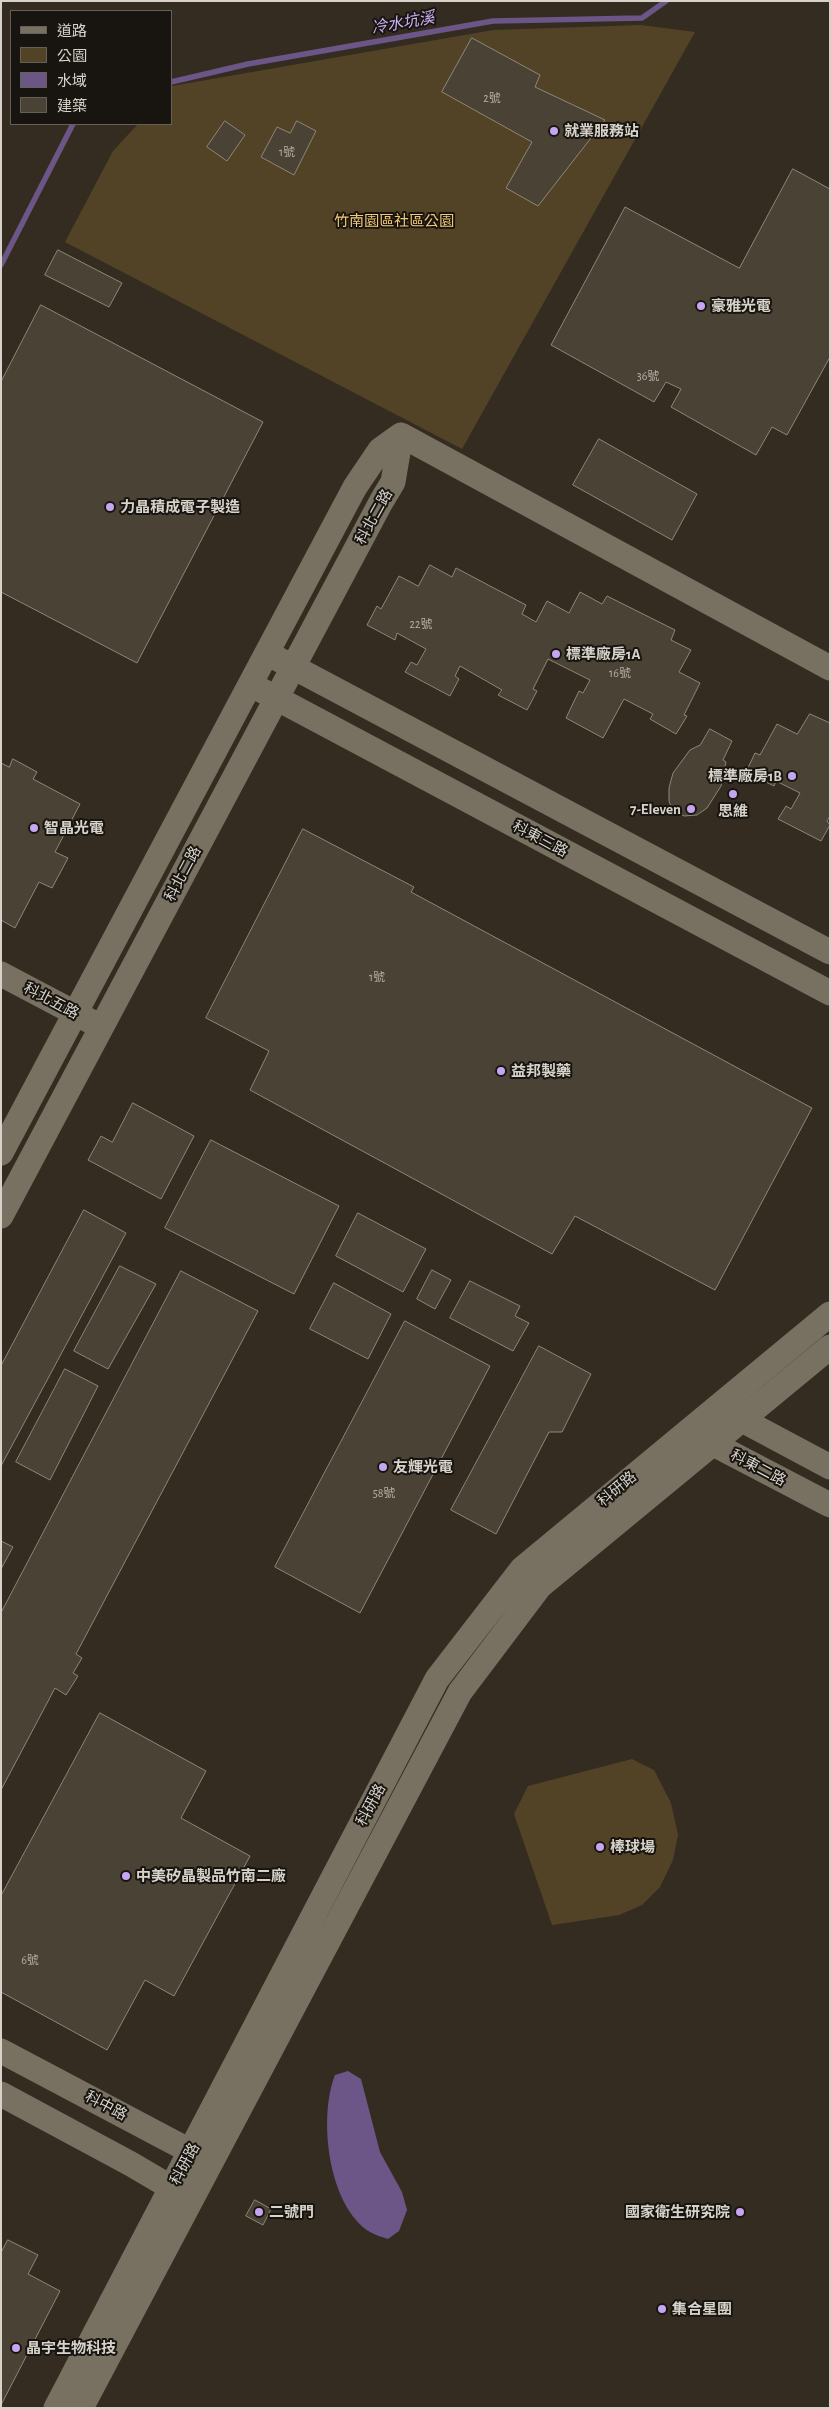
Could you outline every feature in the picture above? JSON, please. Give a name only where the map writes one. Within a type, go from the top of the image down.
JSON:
[{"type":"street","name":"科北二路","points":[[1,1153],[366,468],[380,450],[401,435]]},
{"type":"street","name":"科北二路","points":[[1,1216],[293,666],[393,482],[401,435]]},
{"type":"street","points":[[401,435],[830,668]]},
{"type":"street","points":[[267,653],[830,952]]},
{"type":"street","name":"科東三路","points":[[250,684],[830,993]]},
{"type":"street","name":"科北五路","points":[[1,974],[101,1027]]},
{"type":"street","name":"科研路","points":[[201,2157],[437,1680],[522,1569],[716,1406],[830,1314]]},
{"type":"street","name":"科研路","points":[[56,2408],[181,2194],[460,1692],[540,1586],[830,1347]]},
{"type":"street","points":[[716,1406],[830,1467]]},
{"type":"street","name":"科東二路","points":[[687,1431],[830,1505]]},
{"type":"street","name":"科中路","points":[[1,2051],[201,2157]]},
{"type":"street","points":[[1,2094],[131,2164],[181,2194]]},
{"type":"street","name":"科研路","points":[[81,2408],[181,2194]]},
{"type":"green space","name":"竹南園區社區公園","points":[[641,25],[695,32],[462,449],[65,242],[113,151],[137,125],[172,125],[172,86],[493,30]]},
{"type":"green space","name":"棒球場","points":[[632,1759],[654,1770],[671,1803],[678,1835],[673,1860],[660,1887],[642,1905],[619,1915],[552,1925],[514,1814],[528,1786]]},
{"type":"water","points":[[348,2071],[361,2079],[380,2152],[402,2192],[407,2210],[399,2231],[388,2239],[370,2232],[356,2220],[344,2203],[330,2160],[327,2114],[330,2093],[335,2075]]},
{"type":"building","name":"就業服務站","points":[[472,38],[540,75],[535,87],[605,120],[538,206],[506,188],[532,142],[442,92]]},
{"type":"building","points":[[225,121],[245,135],[227,161],[207,147]]},
{"type":"building","points":[[297,121],[316,131],[294,175],[261,157],[277,127],[290,133]]},
{"type":"building","name":"豪雅光電","points":[[793,169],[830,189],[830,357],[787,435],[772,427],[756,455],[671,407],[681,389],[666,382],[654,402],[551,345],[625,207],[739,268]]},
{"type":"building","points":[[58,250],[122,283],[109,307],[45,275]]},
{"type":"building","name":"力晶積成電子製造","points":[[41,305],[263,422],[137,663],[1,592],[1,382]]},
{"type":"building","points":[[599,439],[697,494],[672,540],[573,485]]},
{"type":"building","name":"標準廠房1A","points":[[430,565],[452,577],[456,568],[526,605],[522,614],[536,622],[547,601],[569,613],[580,592],[602,604],[607,596],[675,630],[671,640],[691,650],[679,672],[700,683],[684,715],[687,716],[676,734],[650,719],[653,714],[624,699],[603,738],[566,718],[579,691],[583,693],[590,680],[548,659],[533,689],[537,691],[527,710],[498,695],[502,690],[460,666],[455,676],[459,679],[450,696],[405,672],[411,662],[417,665],[426,649],[397,633],[395,640],[367,625],[377,606],[381,609],[399,576],[418,586]]},
{"type":"building","name":"標準廠房1B","points":[[810,714],[830,723],[830,816],[827,821],[830,825],[821,841],[778,819],[786,806],[791,809],[800,793],[776,781],[774,786],[746,772],[755,753],[760,755],[777,724],[797,734]]},
{"type":"building","points":[[710,729],[732,741],[723,760],[726,762],[721,786],[707,808],[697,815],[684,816],[672,809],[669,801],[669,788],[673,773],[690,750],[700,745]]},
{"type":"building","name":"智晶光電","points":[[13,759],[37,772],[33,779],[80,804],[55,852],[68,858],[52,888],[39,882],[15,928],[1,920],[1,763],[9,767]]},
{"type":"building","name":"益邦製藥","points":[[303,829],[414,887],[411,892],[812,1108],[715,1290],[575,1216],[552,1254],[250,1090],[269,1051],[206,1018]]},
{"type":"building","points":[[133,1103],[194,1136],[161,1199],[88,1160],[101,1136],[112,1142]]},
{"type":"building","points":[[211,1140],[339,1206],[294,1294],[165,1228]]},
{"type":"building","points":[[84,1210],[126,1233],[1,1466],[1,1366]]},
{"type":"building","points":[[358,1213],[426,1249],[403,1292],[336,1256]]},
{"type":"building","points":[[120,1266],[156,1284],[108,1369],[74,1351]]},
{"type":"building","points":[[432,1270],[451,1280],[435,1309],[417,1299]]},
{"type":"building","points":[[181,1271],[258,1311],[76,1654],[82,1658],[73,1673],[78,1676],[66,1695],[55,1688],[1,1790],[1,1613]]},
{"type":"building","points":[[470,1281],[520,1306],[515,1316],[529,1323],[513,1351],[450,1318]]},
{"type":"building","points":[[334,1283],[391,1314],[368,1359],[310,1329]]},
{"type":"building","name":"友輝光電","points":[[405,1321],[490,1366],[360,1613],[275,1567]]},
{"type":"building","points":[[539,1346],[591,1374],[562,1432],[549,1432],[496,1534],[451,1510]]},
{"type":"building","points":[[65,1369],[98,1386],[50,1480],[16,1462]]},
{"type":"building","points":[[1,1541],[13,1547],[1,1569]]},
{"type":"building","name":"中美矽晶製品竹南二廠","points":[[100,1713],[206,1771],[181,1818],[250,1856],[174,1996],[145,1980],[107,2050],[1,1992],[1,1896]]},
{"type":"building","name":"二號門","points":[[255,2200],[271,2209],[263,2225],[246,2216]]},
{"type":"building","name":"晶宇生物科技","points":[[8,2240],[38,2255],[28,2274],[60,2291],[1,2405],[1,2253]]},
{"type":"waterway","name":"冷水坑溪","points":[[172,82],[248,64],[493,21],[642,18],[666,1]]},
{"type":"waterway","name":"冷水坑溪","points":[[1,265],[72,125]]},
{"type":"place","name":"就業服務站","points":[[554,131]]},
{"type":"place","name":"豪雅光電","points":[[701,306]]},
{"type":"place","name":"力晶積成電子製造","points":[[110,507]]},
{"type":"place","name":"標準廠房1A","points":[[556,654]]},
{"type":"place","name":"標準廠房1B","points":[[792,776]]},
{"type":"place","name":"思維","points":[[733,794]]},
{"type":"place","name":"7-Eleven","points":[[691,809]]},
{"type":"place","name":"智晶光電","points":[[34,828]]},
{"type":"place","name":"益邦製藥","points":[[501,1071]]},
{"type":"place","name":"友輝光電","points":[[383,1467]]},
{"type":"place","name":"棒球場","points":[[600,1847]]},
{"type":"place","name":"中美矽晶製品竹南二廠","points":[[126,1876]]},
{"type":"place","name":"二號門","points":[[259,2212]]},
{"type":"place","name":"國家衛生研究院","points":[[740,2212]]},
{"type":"place","name":"集合星團","points":[[662,2309]]},
{"type":"place","name":"晶宇生物科技","points":[[16,2348]]}]
